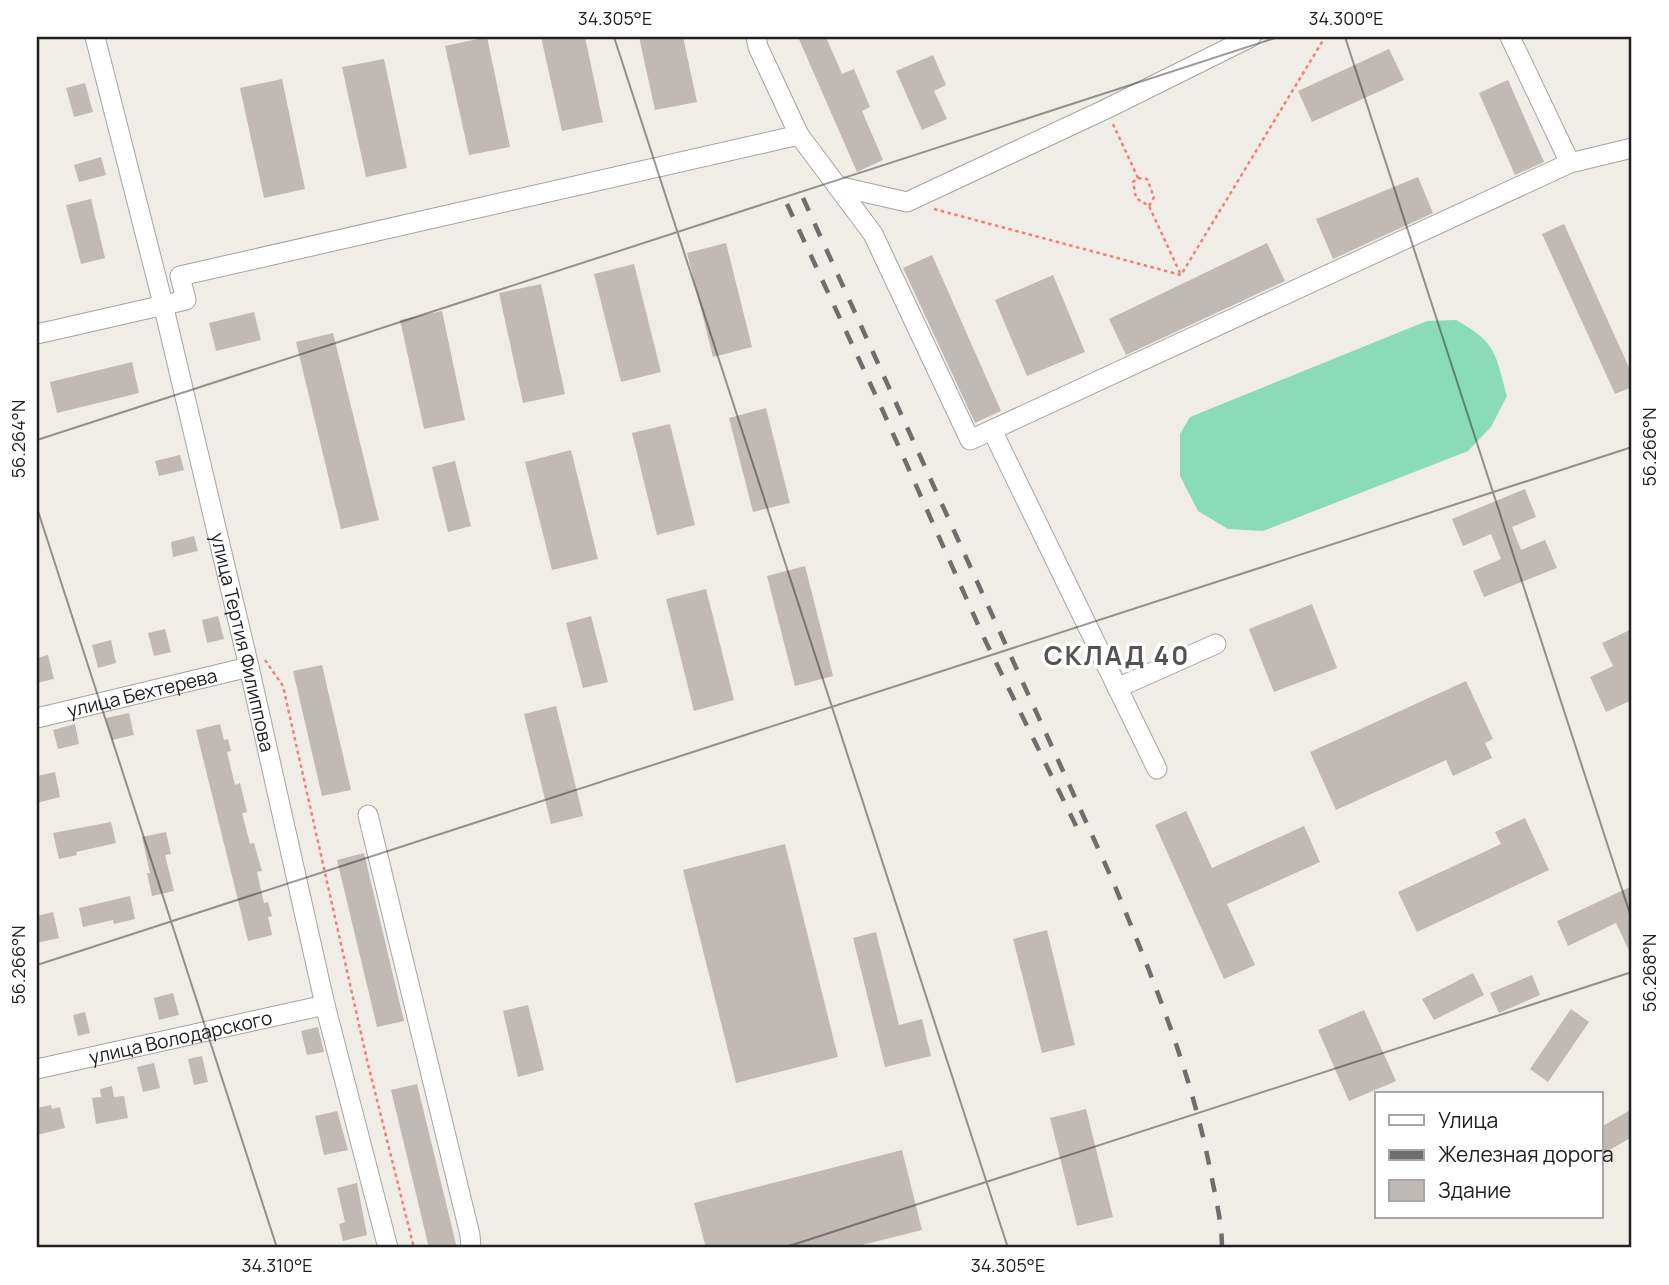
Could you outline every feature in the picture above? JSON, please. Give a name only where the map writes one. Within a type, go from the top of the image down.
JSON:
[{"type":"street","name":"улица Тертия Филиппова","points":[[94,37],[170,303],[254,659],[325,1005],[388,1248]]},
{"type":"street","points":[[756,37],[758,47],[799,135],[873,234],[970,440],[1570,163],[1632,148]]},
{"type":"street","points":[[837,186],[907,202],[1251,37]]},
{"type":"street","points":[[1510,37],[1570,163]]},
{"type":"street","points":[[37,334],[186,300],[180,276],[799,135]]},
{"type":"street","points":[[992,430],[1157,769]]},
{"type":"street","points":[[1117,688],[1216,644]]},
{"type":"street","name":"улица Бехтерева","points":[[37,718],[254,659]]},
{"type":"street","points":[[368,815],[471,1248]]},
{"type":"street","name":"улица Володарского","points":[[37,1069],[325,1005]]},
{"type":"path","points":[[1181,275],[1325,37]]},
{"type":"path","points":[[1106,108],[1138,178]]},
{"type":"path","points":[[1149,206],[1154,197],[1151,188],[1147,179],[1138,178],[1133,182],[1136,198],[1149,206],[1181,275]]},
{"type":"path","points":[[933,209],[1181,275]]},
{"type":"path","points":[[254,659],[283,686],[367,1060],[414,1248]]},
{"type":"green space","points":[[1456,320],[1480,336],[1492,350],[1507,396],[1491,427],[1468,451],[1263,531],[1228,529],[1198,511],[1180,476],[1180,434],[1190,417],[1427,321]]},
{"type":"building","points":[[487,37],[510,147],[469,155],[445,46]]},
{"type":"building","points":[[541,37],[585,37],[603,122],[562,131]]},
{"type":"building","points":[[639,37],[683,37],[697,102],[655,110]]},
{"type":"building","points":[[798,37],[826,37],[842,74],[854,69],[870,107],[862,111],[883,160],[857,172]]},
{"type":"building","points":[[1389,49],[1404,80],[1312,122],[1298,91]]},
{"type":"building","points":[[933,55],[946,85],[934,91],[947,119],[922,130],[896,71]]},
{"type":"building","points":[[384,59],[407,168],[366,177],[342,67]]},
{"type":"building","points":[[282,79],[305,189],[264,198],[240,88]]},
{"type":"building","points":[[1508,80],[1544,162],[1515,175],[1479,93]]},
{"type":"building","points":[[85,83],[93,112],[74,117],[66,88]]},
{"type":"building","points":[[101,157],[106,175],[79,182],[74,165]]},
{"type":"building","points":[[1418,177],[1433,213],[1333,259],[1316,219]]},
{"type":"building","points":[[91,199],[105,258],[81,264],[66,205]]},
{"type":"building","points":[[1564,224],[1632,374],[1632,387],[1615,394],[1542,234]]},
{"type":"building","points":[[726,243],[752,347],[713,357],[687,253]]},
{"type":"building","points":[[1267,243],[1285,281],[1126,355],[1109,319]]},
{"type":"building","points":[[932,255],[1001,411],[975,423],[903,268]]},
{"type":"building","points":[[634,264],[661,372],[621,382],[594,274]]},
{"type":"building","points":[[1053,275],[1085,352],[1027,376],[995,300]]},
{"type":"building","points":[[541,284],[565,394],[523,403],[499,293]]},
{"type":"building","points":[[442,311],[465,420],[424,429],[400,320]]},
{"type":"building","points":[[254,312],[261,340],[216,351],[209,323]]},
{"type":"building","points":[[333,333],[379,520],[341,529],[296,342]]},
{"type":"building","points":[[132,362],[139,393],[57,413],[50,382]]},
{"type":"building","points":[[766,408],[790,503],[753,512],[729,418]]},
{"type":"building","points":[[670,424],[695,525],[657,535],[632,433]]},
{"type":"building","points":[[571,450],[598,559],[552,570],[525,462]]},
{"type":"building","points":[[180,455],[184,470],[159,476],[155,461]]},
{"type":"building","points":[[455,461],[471,526],[448,532],[432,467]]},
{"type":"building","points":[[1525,489],[1536,517],[1512,527],[1521,550],[1545,540],[1557,568],[1484,597],[1473,571],[1501,559],[1491,534],[1463,546],[1452,519]]},
{"type":"building","points":[[194,536],[198,551],[173,557],[171,542]]},
{"type":"building","points":[[805,566],[833,676],[795,686],[767,576]]},
{"type":"building","points":[[706,589],[734,700],[694,711],[666,599]]},
{"type":"building","points":[[1312,604],[1337,668],[1274,692],[1249,629]]},
{"type":"building","points":[[218,616],[224,639],[207,643],[202,620]]},
{"type":"building","points":[[591,616],[608,682],[583,688],[566,623]]},
{"type":"building","points":[[165,629],[171,652],[154,656],[148,633]]},
{"type":"building","points":[[1632,629],[1632,700],[1606,712],[1590,677],[1613,666],[1602,643]]},
{"type":"building","points":[[111,640],[116,663],[98,668],[92,645]]},
{"type":"building","points":[[48,655],[54,679],[37,683],[37,658]]},
{"type":"building","points":[[322,665],[351,790],[322,796],[293,671]]},
{"type":"building","points":[[1466,681],[1493,739],[1485,743],[1492,758],[1453,776],[1446,760],[1336,810],[1310,752]]},
{"type":"building","points":[[556,706],[583,816],[551,824],[524,714]]},
{"type":"building","points":[[129,713],[134,735],[112,740],[106,718]]},
{"type":"building","points":[[75,724],[79,744],[58,749],[53,730]]},
{"type":"building","points":[[220,724],[224,740],[228,739],[231,751],[227,752],[235,785],[240,783],[247,812],[242,813],[250,844],[254,843],[262,871],[257,872],[264,903],[268,902],[272,916],[268,917],[272,935],[248,941],[196,730]]},
{"type":"building","points":[[55,772],[60,797],[37,803],[37,776]]},
{"type":"building","points":[[1186,811],[1212,868],[1304,826],[1320,862],[1227,904],[1255,965],[1224,979],[1155,825]]},
{"type":"building","points":[[1525,818],[1549,870],[1417,932],[1398,892],[1501,844],[1495,832]]},
{"type":"building","points":[[111,822],[116,843],[76,852],[77,855],[59,859],[53,833]]},
{"type":"building","points":[[166,832],[171,854],[165,855],[174,891],[152,896],[142,837]]},
{"type":"building","points":[[785,844],[838,1057],[736,1083],[683,870]]},
{"type":"building","points":[[364,853],[404,1021],[377,1027],[337,860]]},
{"type":"building","points":[[1632,886],[1632,957],[1616,923],[1568,946],[1557,921]]},
{"type":"building","points":[[130,896],[135,919],[114,924],[113,920],[83,927],[79,908]]},
{"type":"building","points":[[53,912],[59,938],[37,943],[37,916]]},
{"type":"building","points":[[1047,930],[1075,1045],[1042,1053],[1013,939]]},
{"type":"building","points":[[876,932],[899,1025],[922,1019],[931,1056],[885,1067],[853,938]]},
{"type":"building","points":[[1473,973],[1484,995],[1434,1020],[1422,999]]},
{"type":"building","points":[[1532,975],[1540,995],[1499,1013],[1490,993]]},
{"type":"building","points":[[173,993],[179,1015],[159,1020],[154,998]]},
{"type":"building","points":[[528,1005],[544,1070],[518,1077],[503,1011]]},
{"type":"building","points":[[1571,1009],[1589,1022],[1548,1082],[1530,1069]]},
{"type":"building","points":[[1364,1010],[1396,1081],[1349,1101],[1318,1030]]},
{"type":"building","points":[[85,1012],[90,1033],[78,1036],[73,1015]]},
{"type":"building","points":[[318,1027],[324,1052],[307,1055],[301,1031]]},
{"type":"building","points":[[202,1056],[208,1082],[194,1085],[188,1059]]},
{"type":"building","points":[[154,1063],[160,1088],[143,1092],[137,1067]]},
{"type":"building","points":[[417,1084],[457,1248],[429,1248],[391,1090]]},
{"type":"building","points":[[112,1086],[114,1097],[124,1096],[128,1118],[96,1124],[92,1098],[101,1097],[100,1089]]},
{"type":"building","points":[[51,1105],[52,1109],[60,1107],[65,1128],[37,1135],[37,1108]]},
{"type":"building","points":[[1086,1109],[1113,1217],[1077,1226],[1050,1118]]},
{"type":"building","points":[[1632,1109],[1632,1137],[1602,1154],[1602,1126]]},
{"type":"building","points":[[337,1111],[348,1150],[324,1155],[315,1116]]},
{"type":"building","points":[[902,1150],[922,1230],[850,1248],[706,1248],[694,1203]]},
{"type":"building","points":[[357,1183],[367,1235],[343,1241],[339,1224],[345,1222],[337,1188]]},
{"type":"railway","points":[[803,198],[1112,879],[1141,950],[1192,1094],[1216,1199],[1222,1248]]},
{"type":"railway","points":[[787,204],[984,638],[1080,834]]},
{"type":"district","name":"СКЛАД 40","points":[[1117,656]]}]
